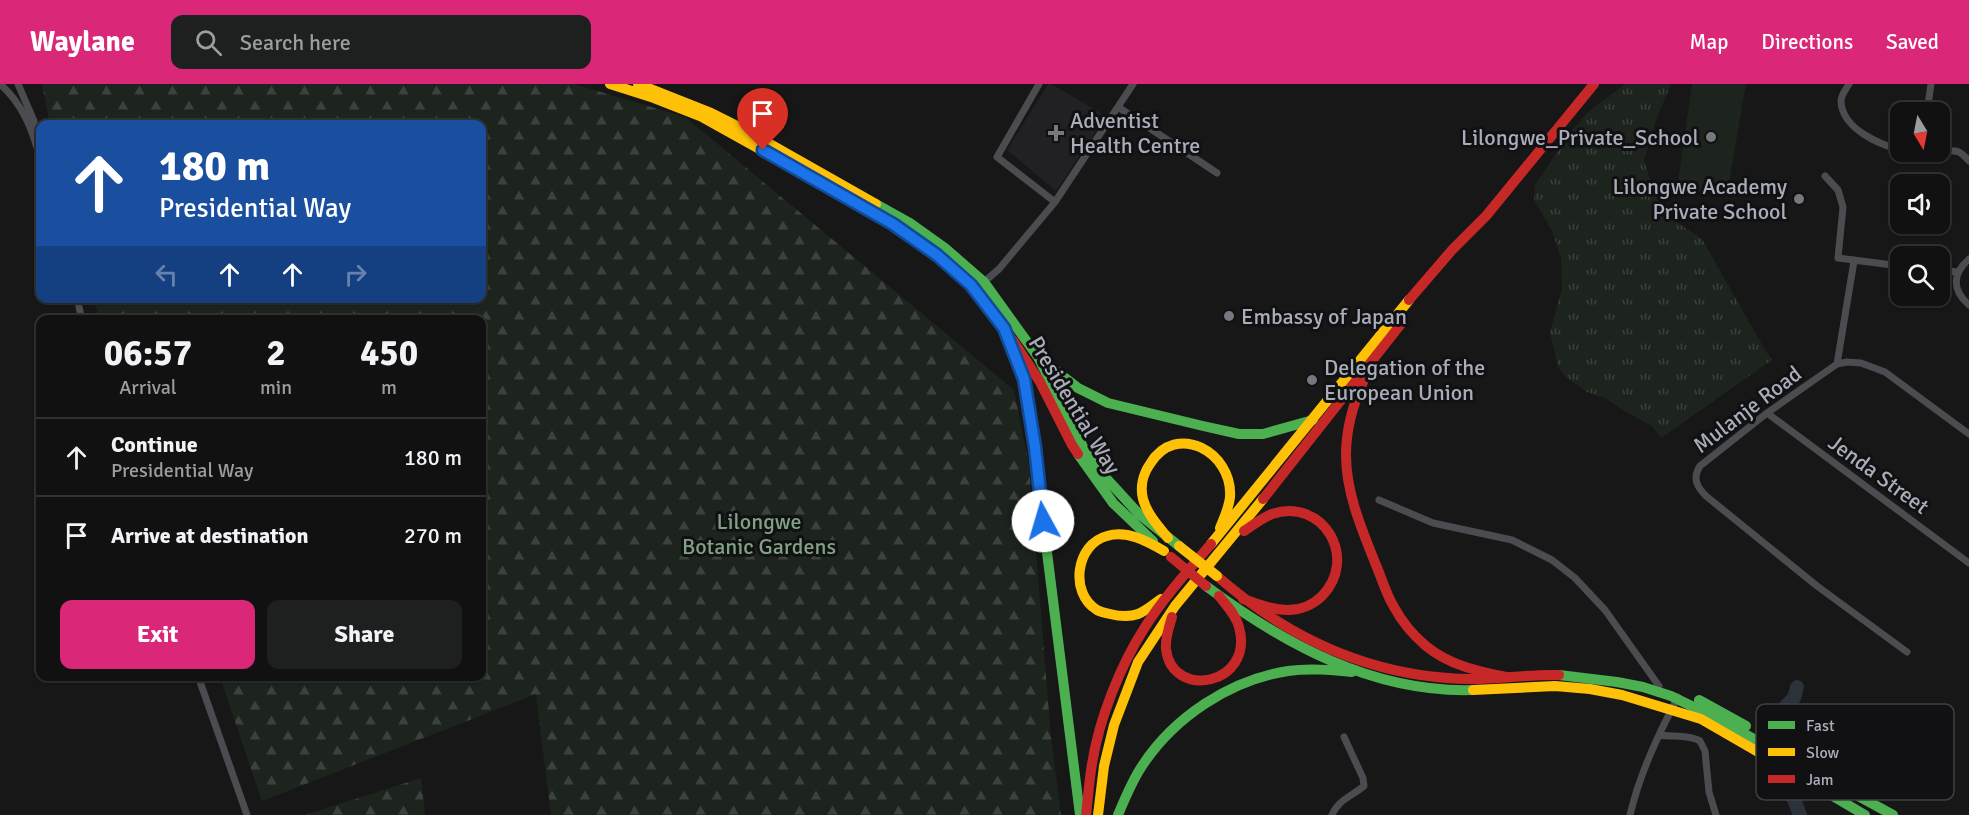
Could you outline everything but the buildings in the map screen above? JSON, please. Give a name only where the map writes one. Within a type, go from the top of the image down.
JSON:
[{"type":"main road","name":"Presidential Way","points":[[610,84],[700,116],[893,224],[937,255],[971,285],[1004,328],[1040,382],[1072,445],[1113,503],[1206,586],[1266,629],[1293,645],[1352,672],[1433,688],[1464,691],[1572,687],[1624,694],[1701,719],[1756,751]]},
{"type":"main road","name":"Presidential Way","points":[[638,84],[711,113],[830,177],[910,224],[945,248],[984,282],[1038,357],[1084,449],[1105,477],[1139,514],[1269,618],[1298,635],[1350,658],[1394,671],[1471,679],[1506,677]]},
{"type":"main road","points":[[1086,815],[1092,763],[1102,721],[1128,656],[1145,627],[1168,595],[1425,280],[1489,212],[1594,84]]},
{"type":"main road","points":[[1098,815],[1104,766],[1114,725],[1138,662],[1156,633],[1175,606],[1291,466],[1373,359],[1477,232],[1489,212]]},
{"type":"main road","points":[[1004,328],[1021,370],[1028,401],[1080,815]]},
{"type":"main road","points":[[1038,357],[1078,388],[1108,403],[1203,426],[1239,434],[1263,434],[1313,420]]},
{"type":"main road","points":[[1373,359],[1358,393],[1348,432],[1346,463],[1351,495],[1362,529],[1392,606],[1409,629],[1430,649],[1451,662],[1476,672],[1506,677],[1593,673],[1619,676],[1659,686],[1701,701],[1756,733]]},
{"type":"main road","points":[[1168,538],[1155,522],[1143,501],[1142,479],[1145,469],[1161,451],[1188,443],[1210,452],[1225,469],[1228,477],[1230,500],[1216,538]]},
{"type":"main road","points":[[1227,545],[1259,521],[1275,513],[1290,511],[1304,512],[1321,522],[1333,538],[1337,551],[1337,572],[1334,583],[1325,595],[1314,603],[1300,609],[1288,610],[1271,609],[1243,599]]},
{"type":"main road","points":[[1168,554],[1143,539],[1113,534],[1101,537],[1089,546],[1083,555],[1078,580],[1089,603],[1099,612],[1110,615],[1137,614],[1168,595]]},
{"type":"main road","points":[[1175,606],[1167,636],[1166,652],[1169,659],[1182,675],[1191,679],[1204,681],[1216,679],[1224,675],[1239,657],[1242,635],[1234,615],[1219,596]]},
{"type":"main road","points":[[1118,815],[1138,772],[1158,744],[1185,718],[1216,696],[1246,683],[1279,673],[1313,670],[1352,672]]},
{"type":"main road","points":[[1541,675],[1600,679],[1678,697],[1756,739]]},
{"type":"main road","name":"Presidential Way","points":[[1838,800],[1862,814]]},
{"type":"main road","points":[[1867,800],[1893,815]]},
{"type":"street","points":[[0,84],[15,101],[35,140]]},
{"type":"street","points":[[18,84],[34,121],[36,144]]},
{"type":"street","points":[[1039,84],[997,157],[1055,202]]},
{"type":"street","points":[[984,282],[999,269],[1055,202],[1133,84]]},
{"type":"street","points":[[1848,84],[1841,102],[1844,113],[1853,125],[1874,141],[1890,147]]},
{"type":"street","points":[[1928,102],[1930,84]]},
{"type":"street","points":[[1118,108],[1217,173]]},
{"type":"street","points":[[1950,150],[1962,152],[1969,161]]},
{"type":"street","points":[[1825,176],[1838,190],[1843,207],[1838,258],[1890,265]]},
{"type":"street","points":[[1969,259],[1957,272],[1956,279],[1958,291],[1969,305]]},
{"type":"street","points":[[1854,261],[1837,364],[1861,363],[1885,372],[1969,434]]},
{"type":"street","points":[[1950,271],[1957,272]]},
{"type":"street","name":"Mulanje Road","points":[[1837,364],[1767,413],[1700,466],[1695,474],[1698,487],[1706,496],[1817,586],[1907,652]]},
{"type":"street","name":"Jenda Street","points":[[1767,413],[1969,562]]},
{"type":"street","points":[[1379,500],[1433,523],[1512,540],[1552,560],[1575,578],[1605,610],[1659,686]]},
{"type":"street","points":[[200,681],[247,815]]},
{"type":"street","points":[[1630,815],[1642,771],[1678,697]]},
{"type":"street","points":[[1659,735],[1674,738],[1693,737],[1700,741],[1705,752],[1708,792],[1716,815]]},
{"type":"street","points":[[1332,815],[1335,807],[1341,801],[1364,786],[1363,778],[1344,736]]},
{"type":"shaded area","name":"Adventist Health Centre","points":[[1048,84],[1106,116],[1056,191],[1007,150]]},
{"type":"green space","name":"Lilongwe Botanic Gardens","points":[[42,84],[574,84],[685,117],[1014,390],[1029,465],[1051,737],[1061,815],[551,815],[536,694],[262,801],[221,681],[486,681],[486,315],[99,315],[94,303],[486,303],[486,120],[49,120]]},
{"type":"green space","points":[[1625,84],[1671,84],[1656,120],[1644,160],[1654,192],[1666,215],[1702,239],[1772,360],[1661,438],[1652,426],[1605,398],[1587,392],[1566,377],[1558,367],[1550,332],[1562,289],[1561,258],[1552,231],[1534,200],[1535,185],[1571,132],[1589,111]]},
{"type":"green space","name":"Lilongwe_Private_School","points":[[1692,84],[1746,84],[1727,195],[1677,189]]},
{"type":"green space","points":[[421,778],[425,815],[305,815]]},
{"type":"waterway","points":[[1788,704],[1794,698],[1797,687]]},
{"type":"waterway","points":[[1794,800],[1800,815]]},
{"type":"traffic: fast","points":[[876,204],[910,223],[945,248],[984,282],[1038,357],[1084,449],[1105,477],[1139,514],[1179,546]]},
{"type":"traffic: fast","points":[[1003,328],[1024,379],[1028,401],[1080,815]]},
{"type":"traffic: fast","points":[[1038,357],[1078,388],[1108,403],[1203,426],[1239,434],[1263,434],[1313,420]]},
{"type":"traffic: fast","points":[[1078,454],[1113,503],[1153,541]]},
{"type":"traffic: fast","points":[[1206,586],[1267,627],[1331,661],[1365,674],[1400,683],[1436,689],[1473,690]]},
{"type":"traffic: fast","points":[[1118,815],[1135,778],[1155,748],[1187,717],[1205,704],[1245,683],[1288,671],[1312,669],[1352,672]]},
{"type":"traffic: fast","points":[[1559,675],[1617,682],[1671,696],[1756,740]]},
{"type":"traffic: fast","points":[[1699,700],[1746,726]]},
{"type":"traffic: fast","points":[[1840,800],[1865,815]]},
{"type":"traffic: fast","points":[[1866,800],[1893,815]]},
{"type":"traffic: slow","points":[[610,84],[700,116],[860,205]]},
{"type":"traffic: slow","points":[[638,84],[711,113],[747,131],[876,204]]},
{"type":"traffic: slow","points":[[1211,544],[1409,300]]},
{"type":"traffic: slow","points":[[1168,538],[1147,510],[1142,485],[1150,464],[1161,451],[1174,445],[1188,444],[1201,448],[1213,455],[1222,467],[1228,481],[1230,497],[1220,528]]},
{"type":"traffic: slow","points":[[1098,815],[1104,766],[1114,725],[1138,662],[1175,606],[1263,499]]},
{"type":"traffic: slow","points":[[1161,599],[1135,615],[1120,616],[1097,610],[1082,592],[1080,570],[1088,549],[1107,536],[1129,535],[1164,551]]},
{"type":"traffic: slow","points":[[1179,546],[1217,576]]},
{"type":"traffic: slow","points":[[1473,690],[1555,686],[1622,695],[1701,719],[1756,751]]},
{"type":"traffic: jam","points":[[1409,300],[1452,250],[1486,216],[1594,84]]},
{"type":"traffic: jam","points":[[860,205],[893,224],[937,255],[971,285],[1014,342],[1040,382],[1078,454]]},
{"type":"traffic: jam","points":[[1263,499],[1401,324]]},
{"type":"traffic: jam","points":[[1364,380],[1353,407],[1349,426],[1346,445],[1347,469],[1356,511],[1389,597],[1408,628],[1435,653],[1464,666],[1506,677]]},
{"type":"traffic: jam","points":[[1243,599],[1282,610],[1293,610],[1306,606],[1322,596],[1333,581],[1337,565],[1336,549],[1330,534],[1320,522],[1307,514],[1290,511],[1272,514],[1244,531]]},
{"type":"traffic: jam","points":[[1086,815],[1095,747],[1105,711],[1119,676],[1152,616],[1211,544]]},
{"type":"traffic: jam","points":[[1171,557],[1206,586]]},
{"type":"traffic: jam","points":[[1217,576],[1274,619],[1335,651],[1367,663],[1436,677],[1472,679],[1559,675]]},
{"type":"traffic: jam","points":[[1172,617],[1166,649],[1172,665],[1182,676],[1196,680],[1211,679],[1225,673],[1235,662],[1241,647],[1238,623],[1219,596]]},
{"type":"place","name":"Adventist Health Centre","points":[[1056,133]]},
{"type":"place","name":"Lilongwe_Private_School","points":[[1711,137]]},
{"type":"place","name":"Lilongwe Academy Private School","points":[[1799,199]]},
{"type":"place","name":"Embassy of Japan","points":[[1229,316]]},
{"type":"place","name":"Delegation of the European Union","points":[[1312,380]]},
{"type":"route","points":[[763,150],[893,224],[937,255],[971,285],[1004,328],[1024,379],[1035,447],[1043,521]]}]
